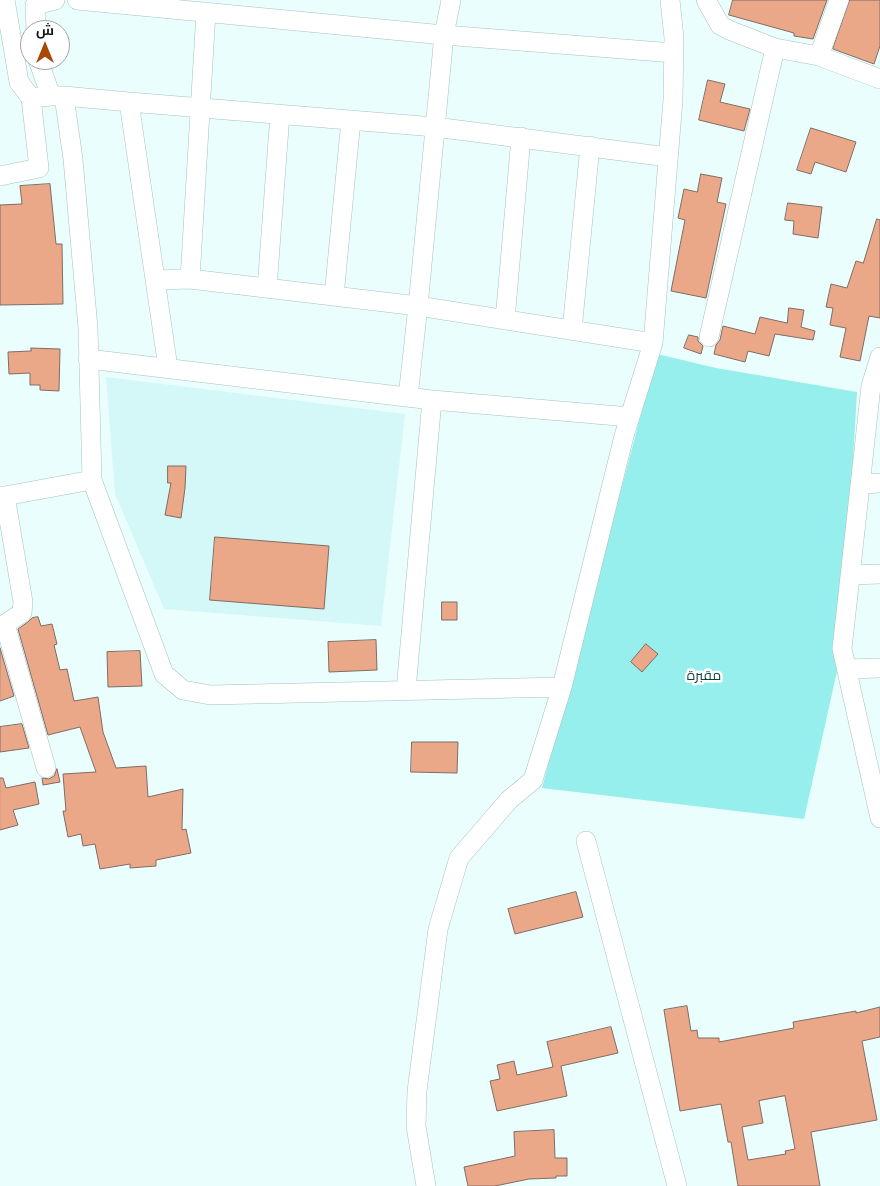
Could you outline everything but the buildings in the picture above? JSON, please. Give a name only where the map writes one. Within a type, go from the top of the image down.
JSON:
[{"type":"street","points":[[0,176],[38,168],[31,98],[19,82],[4,0]]},
{"type":"street","points":[[35,20],[32,3],[55,0]]},
{"type":"street","points":[[77,0],[444,35],[674,53]]},
{"type":"street","points":[[408,397],[444,35],[451,0]]},
{"type":"street","points":[[426,1186],[416,1126],[417,1091],[438,929],[459,858],[509,800],[533,780],[562,687],[624,436],[653,343],[673,100],[674,38],[670,0]]},
{"type":"street","points":[[706,0],[720,25],[729,30],[775,48],[819,56],[880,79]]},
{"type":"street","points":[[819,56],[839,0]]},
{"type":"street","points":[[190,279],[206,12]]},
{"type":"street","points":[[709,337],[775,48]]},
{"type":"street","points":[[43,70],[57,96],[73,159],[88,328],[92,480],[164,674],[183,690],[210,694],[562,687]]},
{"type":"street","points":[[31,98],[57,96],[435,127],[668,157]]},
{"type":"street","points":[[129,102],[168,368]]},
{"type":"street","points":[[267,288],[280,114]]},
{"type":"street","points":[[334,296],[351,120]]},
{"type":"street","points":[[505,320],[521,137]]},
{"type":"street","points":[[572,330],[590,146]]},
{"type":"street","points":[[155,280],[190,279],[418,306],[653,343]]},
{"type":"street","points":[[880,358],[861,484],[842,649],[880,818]]},
{"type":"street","points":[[88,359],[432,400],[630,417]]},
{"type":"street","points":[[406,690],[432,400]]},
{"type":"street","points":[[46,768],[5,624],[22,613],[23,602],[3,496],[92,480]]},
{"type":"street","points":[[861,484],[880,483]]},
{"type":"street","points":[[851,575],[880,574]]},
{"type":"street","points":[[847,669],[880,668]]},
{"type":"street","points":[[586,842],[677,1186]]},
{"type":"shaded area","points":[[106,377],[405,414],[381,626],[164,609],[115,494]]},
{"type":"green space","name":"مقبرة","points":[[657,354],[716,368],[857,392],[842,649],[804,819],[542,788]]}]
